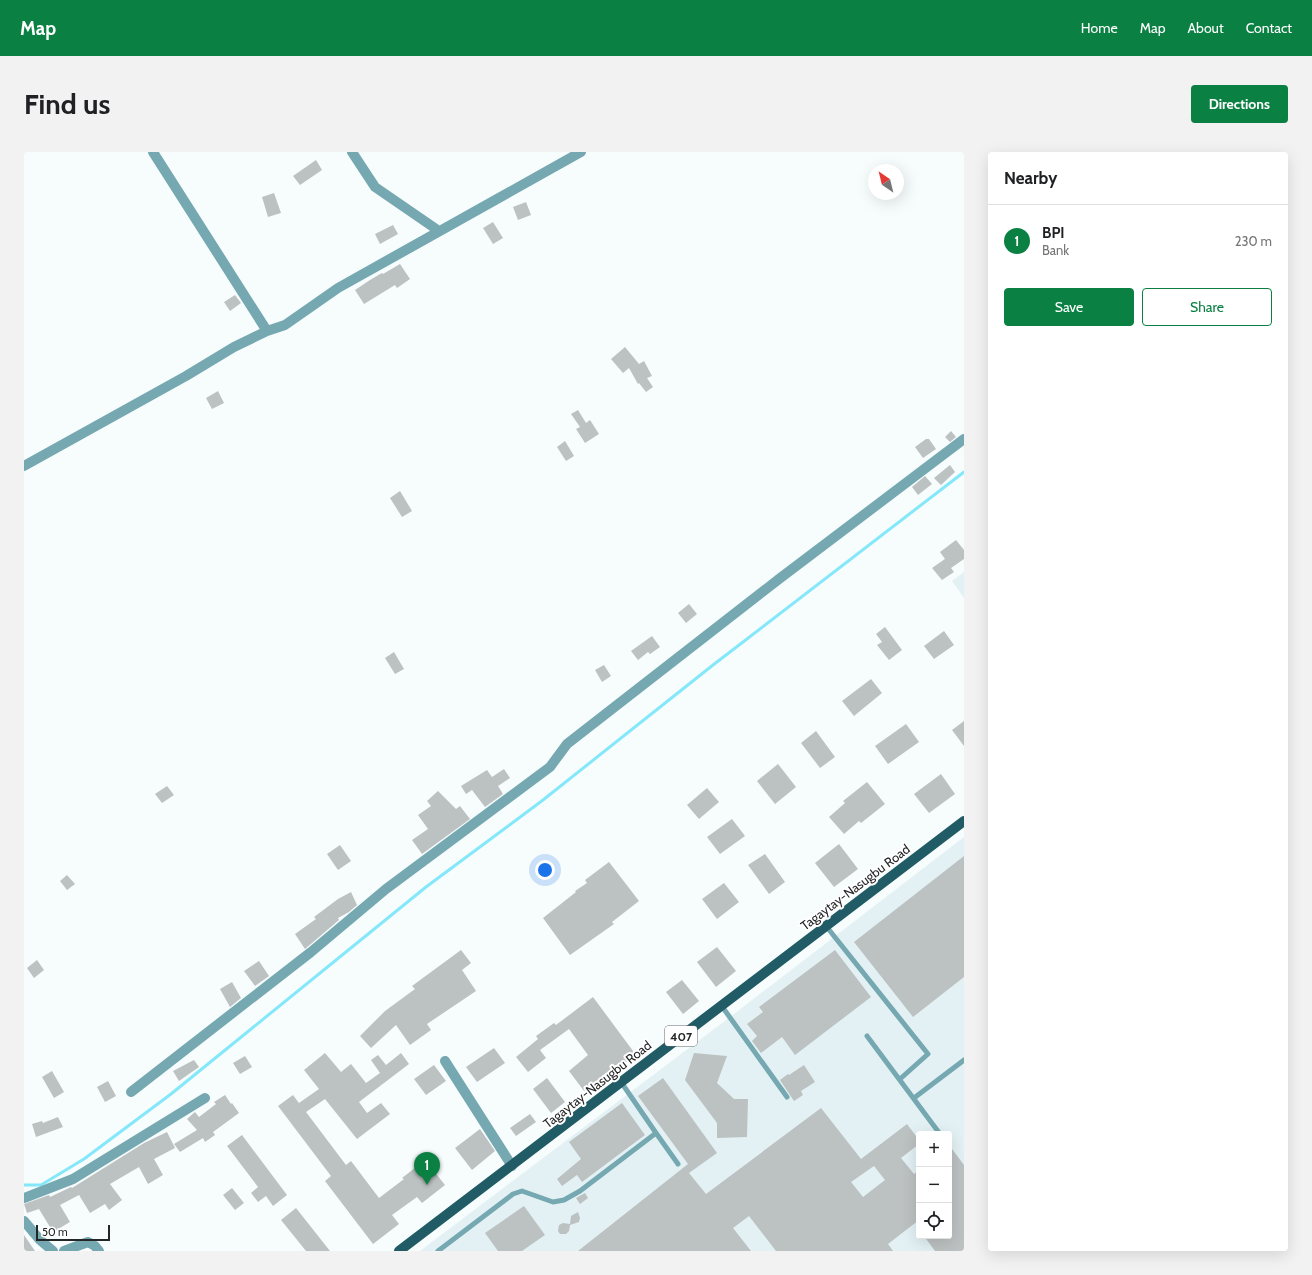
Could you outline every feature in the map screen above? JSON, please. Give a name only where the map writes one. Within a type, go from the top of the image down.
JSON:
[{"type":"main road","name":"Tagaytay-Nasugbu Road","points":[[399,1251],[964,821]]},
{"type":"street","points":[[153,152],[267,331]]},
{"type":"street","points":[[352,152],[375,188],[439,231]]},
{"type":"street","points":[[24,466],[186,376],[234,347],[267,331],[285,325],[338,288],[581,152]]},
{"type":"street","points":[[132,1092],[311,952],[386,889],[550,767],[567,744],[779,578],[964,439]]},
{"type":"street","points":[[446,1061],[512,1166]]},
{"type":"street","points":[[24,1198],[73,1179],[205,1098]]},
{"type":"street","points":[[24,1221],[40,1240],[53,1251]]},
{"type":"street","points":[[64,1251],[88,1242],[95,1246],[99,1251]]},
{"type":"lane","points":[[826,926],[928,1054],[900,1079]]},
{"type":"lane","points":[[721,1005],[787,1097]]},
{"type":"lane","points":[[868,1036],[938,1131]]},
{"type":"lane","points":[[914,1098],[964,1060]]},
{"type":"lane","points":[[621,1082],[678,1164]]},
{"type":"lane","points":[[438,1251],[512,1194],[522,1191],[553,1202],[564,1200],[580,1192],[656,1133]]},
{"type":"shaded area","points":[[964,572],[964,598],[952,581]]},
{"type":"shaded area","points":[[964,837],[964,1251],[420,1251],[730,1017]]},
{"type":"building","points":[[316,160],[322,170],[300,185],[293,176]]},
{"type":"building","points":[[274,193],[281,213],[268,217],[262,197]]},
{"type":"building","points":[[526,202],[531,215],[518,220],[513,207]]},
{"type":"building","points":[[493,222],[503,238],[493,244],[483,228]]},
{"type":"building","points":[[393,225],[398,234],[380,244],[375,234]]},
{"type":"building","points":[[400,264],[410,279],[397,288],[395,285],[364,304],[355,290],[382,273],[383,274]]},
{"type":"building","points":[[235,295],[241,303],[230,311],[224,302]]},
{"type":"building","points":[[625,347],[639,364],[644,361],[652,376],[647,378],[653,387],[646,392],[639,383],[638,384],[629,368],[623,373],[611,359]]},
{"type":"building","points":[[218,391],[224,403],[212,409],[206,398]]},
{"type":"building","points":[[578,410],[586,423],[590,420],[599,434],[585,443],[576,429],[580,427],[571,414]]},
{"type":"building","points":[[951,431],[956,437],[950,442],[945,437]]},
{"type":"building","points":[[926,439],[929,439],[936,449],[923,458],[915,447]]},
{"type":"building","points":[[565,441],[574,456],[566,461],[557,447]]},
{"type":"building","points":[[950,465],[955,472],[941,485],[934,478]]},
{"type":"building","points":[[925,476],[932,484],[918,495],[912,487]]},
{"type":"building","points":[[400,491],[412,511],[402,517],[390,498]]},
{"type":"building","points":[[956,540],[964,550],[964,559],[951,568],[954,572],[942,580],[932,568],[945,559],[940,552]]},
{"type":"building","points":[[689,604],[697,614],[686,623],[678,613]]},
{"type":"building","points":[[885,627],[902,650],[889,660],[877,645],[882,642],[876,634]]},
{"type":"building","points":[[944,631],[954,645],[934,659],[924,646]]},
{"type":"building","points":[[652,636],[660,647],[650,654],[648,652],[638,660],[631,651]]},
{"type":"building","points":[[394,652],[404,669],[395,674],[385,658]]},
{"type":"building","points":[[604,665],[611,676],[602,682],[595,670]]},
{"type":"building","points":[[871,679],[882,693],[854,716],[842,701]]},
{"type":"building","points":[[964,721],[964,746],[952,730]]},
{"type":"building","points":[[906,724],[919,742],[888,764],[875,746]]},
{"type":"building","points":[[816,731],[835,757],[820,768],[801,743]]},
{"type":"building","points":[[778,764],[796,787],[775,804],[757,781]]},
{"type":"building","points":[[504,769],[510,778],[498,786],[503,794],[485,807],[472,790],[466,794],[461,786],[487,770],[492,777]]},
{"type":"building","points":[[941,774],[955,794],[929,813],[914,794]]},
{"type":"building","points":[[867,782],[885,804],[861,823],[859,821],[844,834],[829,817],[845,803],[843,801]]},
{"type":"building","points":[[167,786],[174,795],[162,803],[155,794]]},
{"type":"building","points":[[707,788],[719,802],[699,819],[687,805]]},
{"type":"building","points":[[438,791],[456,809],[460,806],[470,819],[422,854],[412,840],[428,829],[418,815],[431,806],[427,801]]},
{"type":"building","points":[[732,819],[745,836],[720,854],[707,837]]},
{"type":"building","points":[[839,844],[858,869],[834,887],[815,863]]},
{"type":"building","points":[[340,845],[351,861],[338,870],[327,854]]},
{"type":"building","points":[[765,854],[785,882],[769,894],[748,865]]},
{"type":"building","points":[[964,856],[964,977],[913,1017],[854,942]]},
{"type":"building","points":[[609,862],[639,901],[612,922],[614,924],[570,955],[543,918],[576,892],[575,891],[587,883],[585,880]]},
{"type":"building","points":[[67,875],[75,884],[67,890],[60,881]]},
{"type":"building","points":[[724,883],[739,902],[717,919],[702,899]]},
{"type":"building","points":[[351,892],[357,905],[349,912],[338,918],[339,920],[305,949],[295,934],[316,919],[314,917],[338,899]]},
{"type":"building","points":[[717,947],[736,971],[716,987],[697,962]]},
{"type":"building","points":[[461,950],[471,963],[462,970],[476,991],[427,1024],[431,1030],[410,1045],[396,1025],[371,1048],[360,1036],[385,1011],[415,989],[412,986]]},
{"type":"building","points":[[835,950],[871,997],[795,1055],[782,1037],[761,1053],[752,1041],[757,1036],[747,1024],[763,1012],[759,1007]]},
{"type":"building","points":[[37,960],[44,970],[34,978],[27,968]]},
{"type":"building","points":[[259,961],[269,976],[255,986],[244,971]]},
{"type":"building","points":[[682,980],[699,1001],[683,1014],[666,992]]},
{"type":"building","points":[[232,982],[241,998],[230,1007],[220,989]]},
{"type":"building","points":[[593,997],[636,1055],[607,1076],[605,1074],[584,1091],[569,1071],[588,1055],[569,1029],[540,1050],[546,1058],[528,1072],[516,1057],[538,1039],[536,1036],[554,1023],[556,1025]]},
{"type":"building","points":[[494,1048],[505,1063],[477,1082],[466,1067]]},
{"type":"building","points":[[325,1053],[341,1072],[351,1064],[366,1083],[380,1073],[371,1060],[378,1055],[386,1065],[401,1053],[409,1064],[359,1102],[367,1113],[381,1103],[390,1114],[357,1139],[325,1099],[306,1112],[346,1165],[351,1161],[379,1198],[404,1179],[402,1178],[425,1160],[445,1185],[422,1203],[417,1197],[392,1215],[399,1224],[373,1244],[325,1181],[331,1176],[278,1106],[293,1095],[299,1103],[319,1089],[304,1070]]},
{"type":"building","points":[[694,1053],[727,1056],[717,1083],[734,1099],[748,1099],[747,1137],[717,1138],[717,1123],[685,1080]]},
{"type":"building","points":[[245,1056],[252,1067],[240,1074],[233,1063]]},
{"type":"building","points":[[194,1060],[199,1067],[179,1081],[173,1071]]},
{"type":"building","points":[[434,1065],[446,1081],[426,1095],[414,1079]]},
{"type":"building","points":[[804,1065],[815,1082],[801,1091],[803,1095],[794,1101],[780,1080]]},
{"type":"building","points":[[52,1071],[64,1092],[54,1098],[42,1077]]},
{"type":"building","points":[[547,1078],[565,1102],[551,1113],[533,1089]]},
{"type":"building","points":[[663,1078],[717,1153],[689,1173],[706,1194],[821,1108],[861,1159],[907,1124],[916,1136],[916,1146],[901,1158],[914,1174],[916,1172],[916,1222],[888,1244],[893,1251],[776,1251],[749,1216],[733,1228],[751,1251],[578,1251],[688,1164],[638,1096]],"holes":[[[874,1166],[885,1180],[863,1197],[851,1182]]]},
{"type":"building","points":[[108,1081],[116,1096],[105,1102],[97,1087]]},
{"type":"building","points":[[225,1095],[239,1113],[213,1132],[215,1135],[205,1142],[203,1138],[180,1152],[174,1144],[197,1130],[187,1119],[195,1112],[199,1117],[216,1104],[214,1102]]},
{"type":"building","points":[[622,1103],[645,1135],[582,1182],[577,1175],[562,1186],[557,1179],[581,1159],[569,1142]]},
{"type":"building","points":[[530,1114],[536,1122],[516,1136],[510,1128]]},
{"type":"building","points":[[58,1117],[63,1127],[36,1137],[32,1124],[42,1121],[43,1123]]},
{"type":"building","points":[[480,1129],[495,1151],[472,1170],[455,1148]]},
{"type":"building","points":[[167,1132],[175,1148],[154,1159],[163,1175],[148,1184],[139,1167],[110,1184],[122,1200],[109,1210],[105,1204],[90,1213],[79,1195],[60,1205],[70,1222],[53,1232],[39,1209],[27,1213],[24,1204],[49,1195],[50,1197],[71,1187],[72,1188],[144,1143]]},
{"type":"building","points":[[242,1135],[287,1195],[273,1206],[266,1196],[258,1202],[251,1193],[258,1187],[227,1146]]},
{"type":"building","points":[[952,1149],[964,1165],[964,1251],[935,1251],[926,1239],[952,1239]]},
{"type":"building","points":[[232,1188],[244,1203],[235,1210],[223,1195]]},
{"type":"building","points":[[585,1193],[588,1198],[580,1204],[576,1198]]},
{"type":"building","points":[[524,1206],[545,1235],[522,1251],[498,1251],[485,1233]]},
{"type":"building","points":[[296,1208],[330,1251],[306,1251],[281,1220]]},
{"type":"building","points":[[578,1212],[580,1218],[579,1222],[570,1225],[569,1231],[566,1234],[560,1234],[558,1231],[559,1225],[563,1223],[570,1224],[571,1216]]},
{"type":"building","points":[[24,1235],[35,1251],[24,1251]]},
{"type":"waterway","points":[[24,1185],[41,1185],[84,1159],[171,1094],[426,887],[543,800],[713,665],[964,472]]},
{"type":"place","name":"BPI","points":[[427,1185]]}]
